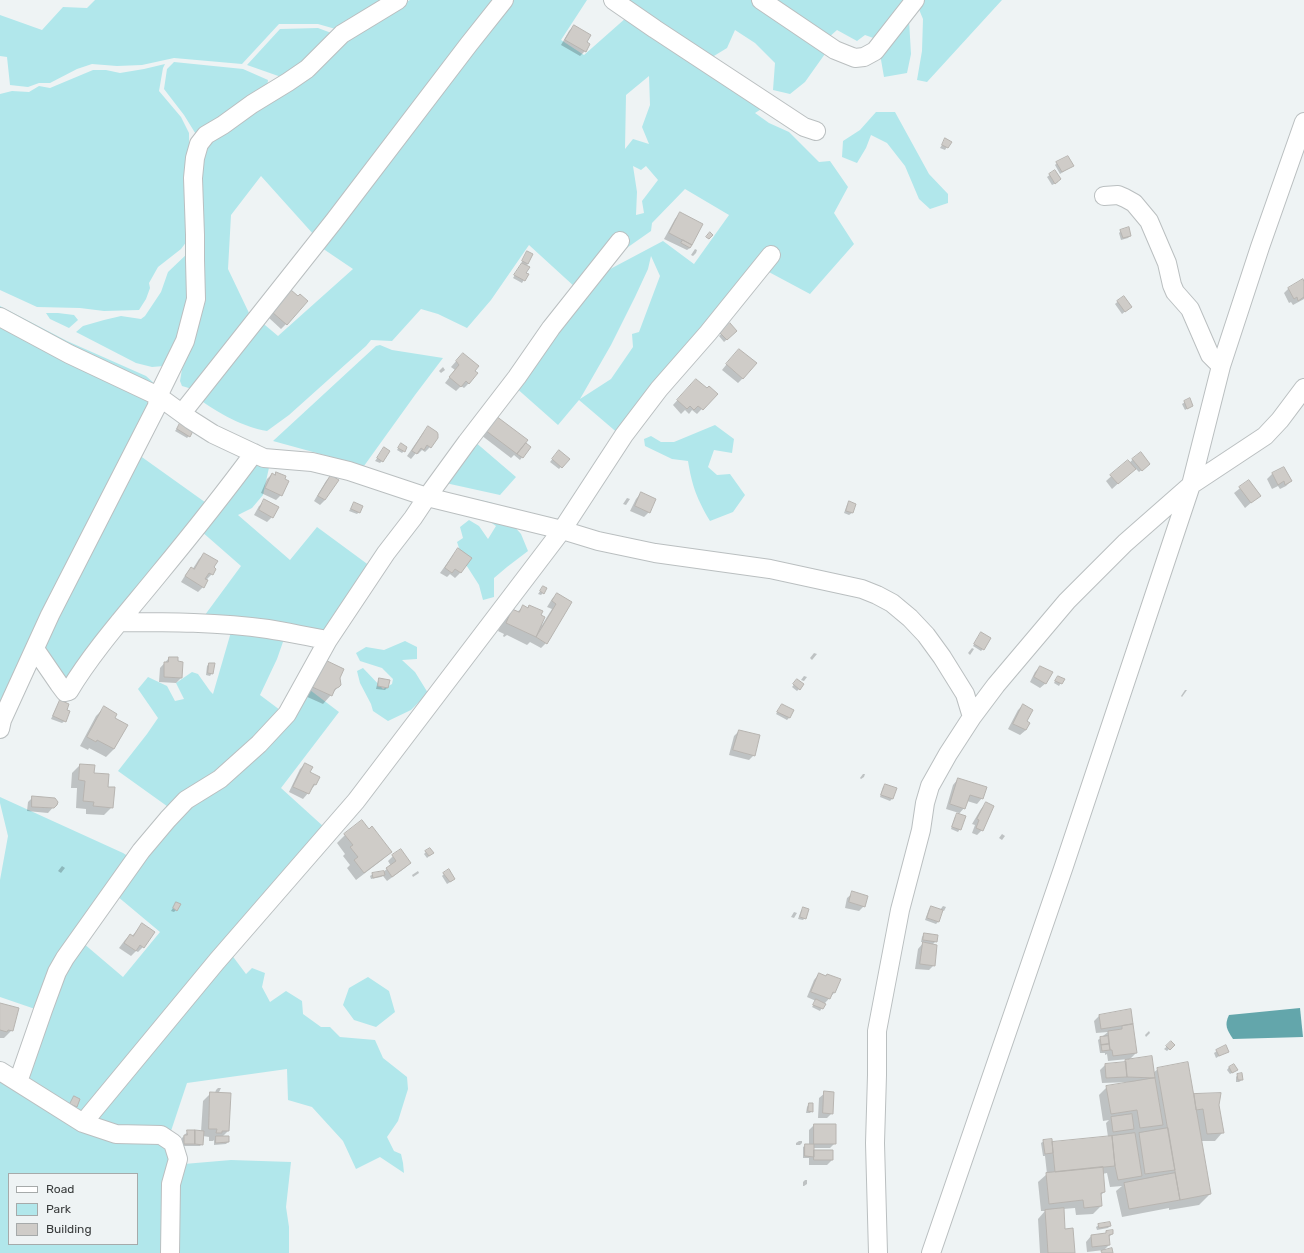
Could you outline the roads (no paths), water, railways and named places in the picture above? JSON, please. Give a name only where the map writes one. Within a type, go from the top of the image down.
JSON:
[{"type":"street","points":[[0,729],[2,720],[50,615],[157,406],[158,396],[185,341],[196,299],[193,178],[194,158],[199,144],[206,135],[307,69],[342,34],[398,0]]},
{"type":"street","points":[[182,414],[334,221],[464,50],[504,0]]},
{"type":"street","points":[[613,0],[804,127],[816,131]]},
{"type":"street","points":[[762,0],[835,50],[855,58],[875,51],[915,0]]},
{"type":"street","points":[[932,1253],[1191,485],[1221,366],[1260,247],[1304,122]]},
{"type":"street","points":[[1104,196],[1118,196],[1126,198],[1141,210],[1149,221],[1167,263],[1175,292],[1190,309],[1210,355],[1221,366]]},
{"type":"street","points":[[18,1082],[42,1010],[57,972],[65,958],[141,851],[186,800],[220,779],[259,744],[287,714],[328,640],[386,553],[413,518],[426,497],[517,377],[551,328],[620,241]]},
{"type":"street","points":[[83,1123],[212,967],[356,801],[562,530],[620,441],[659,389],[708,333],[771,255]]},
{"type":"street","points":[[0,317],[69,354],[158,396],[213,434],[264,458],[312,462],[342,469],[426,497],[562,530],[598,541],[655,553],[770,569],[862,589],[877,595],[892,603],[910,618],[926,635],[942,657],[964,694],[972,717]]},
{"type":"street","points":[[878,1253],[875,1143],[877,1076],[876,1031],[900,910],[921,830],[925,803],[930,786],[948,754],[972,717],[996,685],[1067,601],[1125,543],[1191,485],[1265,436],[1280,420],[1304,388]]},
{"type":"street","points":[[35,649],[65,692],[68,691],[118,622],[205,518],[254,453]]},
{"type":"street","points":[[118,622],[225,625],[268,629],[328,640]]},
{"type":"street","points":[[0,1071],[83,1123],[116,1134],[161,1135],[173,1143],[178,1159],[171,1184],[170,1253]]}]
